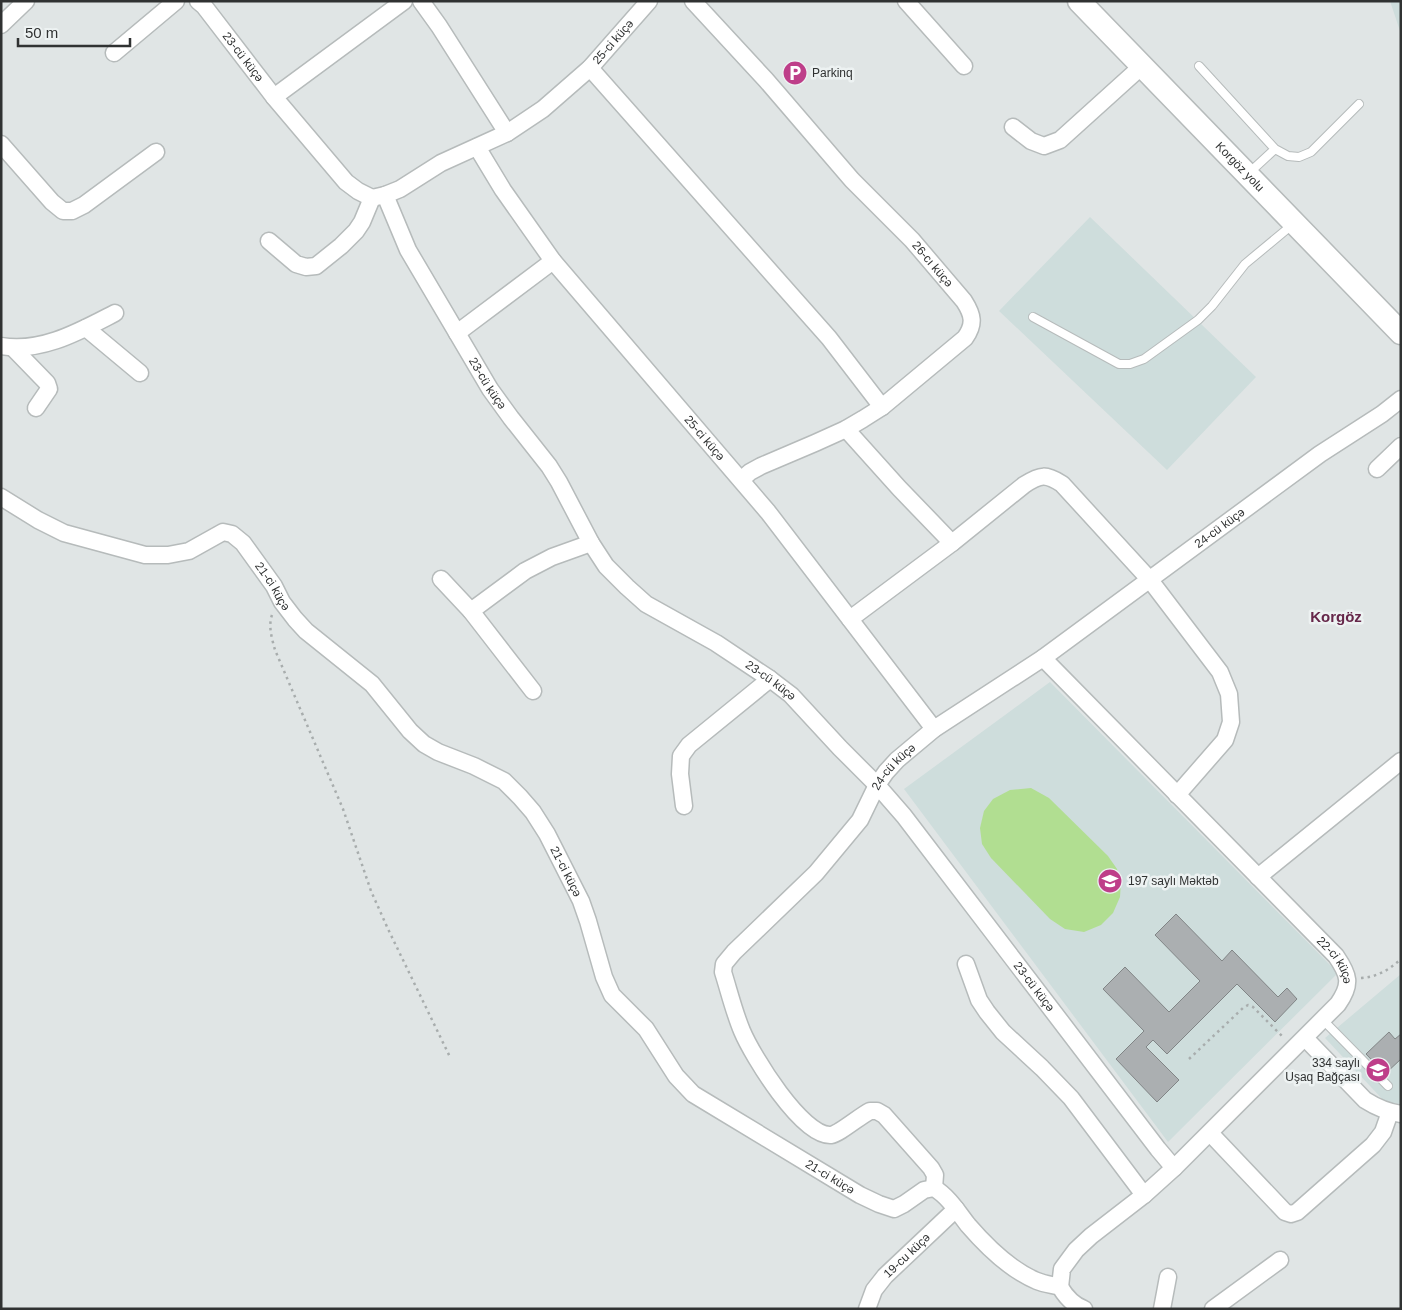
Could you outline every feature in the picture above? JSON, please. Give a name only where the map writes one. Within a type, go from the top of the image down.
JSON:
[{"type":"main road","name":"Korgöz yolu","points":[[1079,1],[1401,333]]},
{"type":"street","points":[[1,25],[26,1]]},
{"type":"street","points":[[114,53],[176,1]]},
{"type":"street","name":"23-cü küçə","points":[[198,1],[204,6],[274,97],[346,182],[358,191],[379,197],[490,389],[554,474],[606,566],[646,604],[716,643],[791,695],[877,785],[904,816],[1174,1168]]},
{"type":"street","points":[[274,97],[404,1]]},
{"type":"street","points":[[420,1],[439,26],[507,133]]},
{"type":"street","name":"25-ci küçə","points":[[379,197],[400,190],[441,163],[507,133],[543,109],[590,68],[649,1]]},
{"type":"street","name":"26-cı küçə","points":[[693,1],[766,80],[852,180],[912,240],[970,310],[972,320],[971,330],[965,338],[882,407],[846,429],[761,466],[750,472],[742,480]]},
{"type":"street","points":[[906,1],[964,66]]},
{"type":"street","points":[[1013,127],[1031,141],[1044,146],[1060,140],[1142,66]]},
{"type":"street","points":[[590,68],[829,338],[882,407]]},
{"type":"street","points":[[1,144],[52,202],[63,211],[72,211],[84,205],[156,152]]},
{"type":"street","name":"25-ci küçə","points":[[476,147],[503,190],[553,261],[742,480],[934,729]]},
{"type":"street","points":[[269,241],[296,264],[306,267],[316,266],[356,231],[379,197]]},
{"type":"street","points":[[457,333],[553,261]]},
{"type":"street","points":[[8,348],[48,344],[115,313]]},
{"type":"street","points":[[86,328],[140,373]]},
{"type":"street","points":[[8,348],[47,383],[49,389],[36,408]]},
{"type":"street","name":"24-cü küçə","points":[[934,1188],[935,1175],[932,1168],[884,1115],[877,1111],[863,1114],[833,1135],[823,1134],[808,1124],[791,1108],[768,1078],[742,1031],[723,972],[724,964],[816,873],[860,820],[877,785],[886,772],[934,729],[1043,658],[1320,454],[1382,414],[1401,399]]},
{"type":"street","points":[[846,429],[952,544]]},
{"type":"street","points":[[1377,469],[1401,446]]},
{"type":"street","points":[[850,619],[952,544],[1034,478],[1045,476],[1052,478],[1062,484],[1150,580],[1220,672],[1229,694],[1231,722],[1225,740],[1177,794]]},
{"type":"street","name":"21-ci küçə","points":[[1,497],[38,520],[64,533],[145,555],[168,555],[189,551],[223,532],[232,534],[243,543],[265,572],[282,602],[295,619],[306,631],[372,684],[424,744],[504,781],[533,812],[547,834],[581,901],[604,977],[612,995],[646,1029],[676,1076],[693,1094],[860,1195],[879,1204],[894,1209],[924,1190],[934,1188]]},
{"type":"street","points":[[471,612],[525,571],[552,557],[592,543]]},
{"type":"street","points":[[441,579],[471,612],[533,691]]},
{"type":"street","name":"22-ci küçə","points":[[1043,658],[1336,956],[1344,968],[1347,978],[1346,993],[1323,1020],[1174,1168],[1076,1250],[1062,1269],[1060,1287]]},
{"type":"street","points":[[684,806],[680,756],[688,745],[770,679]]},
{"type":"street","points":[[1258,877],[1401,761]]},
{"type":"street","points":[[966,964],[980,1000],[987,1012],[1003,1032],[1071,1098],[1144,1195]]},
{"type":"street","points":[[1210,1133],[1284,1212],[1291,1214],[1297,1212],[1373,1145],[1396,1113],[1376,1107],[1365,1100],[1300,1043]]},
{"type":"street","points":[[934,1188],[941,1192],[993,1250],[1014,1268],[1038,1282],[1060,1287],[1066,1297],[1080,1308]]},
{"type":"street","name":"19-cu küçə","points":[[867,1309],[874,1290],[885,1276],[956,1209]]},
{"type":"street","points":[[1213,1309],[1280,1260]]},
{"type":"street","points":[[1162,1309],[1168,1277]]},
{"type":"lane","points":[[1199,66],[1275,148],[1288,156],[1299,157],[1312,152],[1359,104]]},
{"type":"lane","points":[[1248,175],[1275,148]]},
{"type":"lane","points":[[1032,317],[1119,364],[1130,364],[1144,359],[1204,315],[1245,264],[1294,223]]},
{"type":"lane","points":[[1323,1020],[1388,1086]]},
{"type":"path","points":[[282,602],[274,611],[270,620],[275,650],[343,809],[371,892],[450,1056]]},
{"type":"path","points":[[1347,978],[1373,977],[1392,967],[1401,959]]},
{"type":"path","points":[[1189,1059],[1248,1005],[1300,1043]]},
{"type":"shaded area","points":[[1390,1],[1401,1],[1401,34]]},
{"type":"shaded area","points":[[1090,217],[1256,377],[1167,470],[999,311]]},
{"type":"shaded area","name":"197 saylı Məktəb","points":[[1050,682],[1338,973],[1168,1142],[904,789]]},
{"type":"shaded area","name":"334 saylı Uşaq Bağçası","points":[[1401,974],[1401,1104],[1385,1102],[1325,1038]]},
{"type":"green space","points":[[1031,788],[1049,798],[1108,856],[1117,869],[1121,882],[1120,897],[1113,913],[1101,925],[1084,932],[1065,929],[1050,919],[991,858],[982,844],[980,828],[984,811],[993,799],[1010,790]]},
{"type":"building","points":[[1176,914],[1222,961],[1232,950],[1278,997],[1287,988],[1297,999],[1275,1022],[1237,984],[1167,1054],[1153,1040],[1146,1047],[1179,1080],[1157,1102],[1116,1059],[1144,1031],[1103,989],[1125,967],[1169,1012],[1200,981],[1155,935]]},
{"type":"building","points":[[1389,1032],[1395,1039],[1401,1034],[1401,1059],[1385,1074],[1366,1054]]},
{"type":"place","name":"Parkinq","points":[[795,73]]},
{"type":"place","name":"197 saylı Məktəb","points":[[1110,881]]},
{"type":"place","name":"334 saylı Uşaq Bağçası","points":[[1378,1070]]},
{"type":"district","name":"Korgöz","points":[[1336,616]]}]
